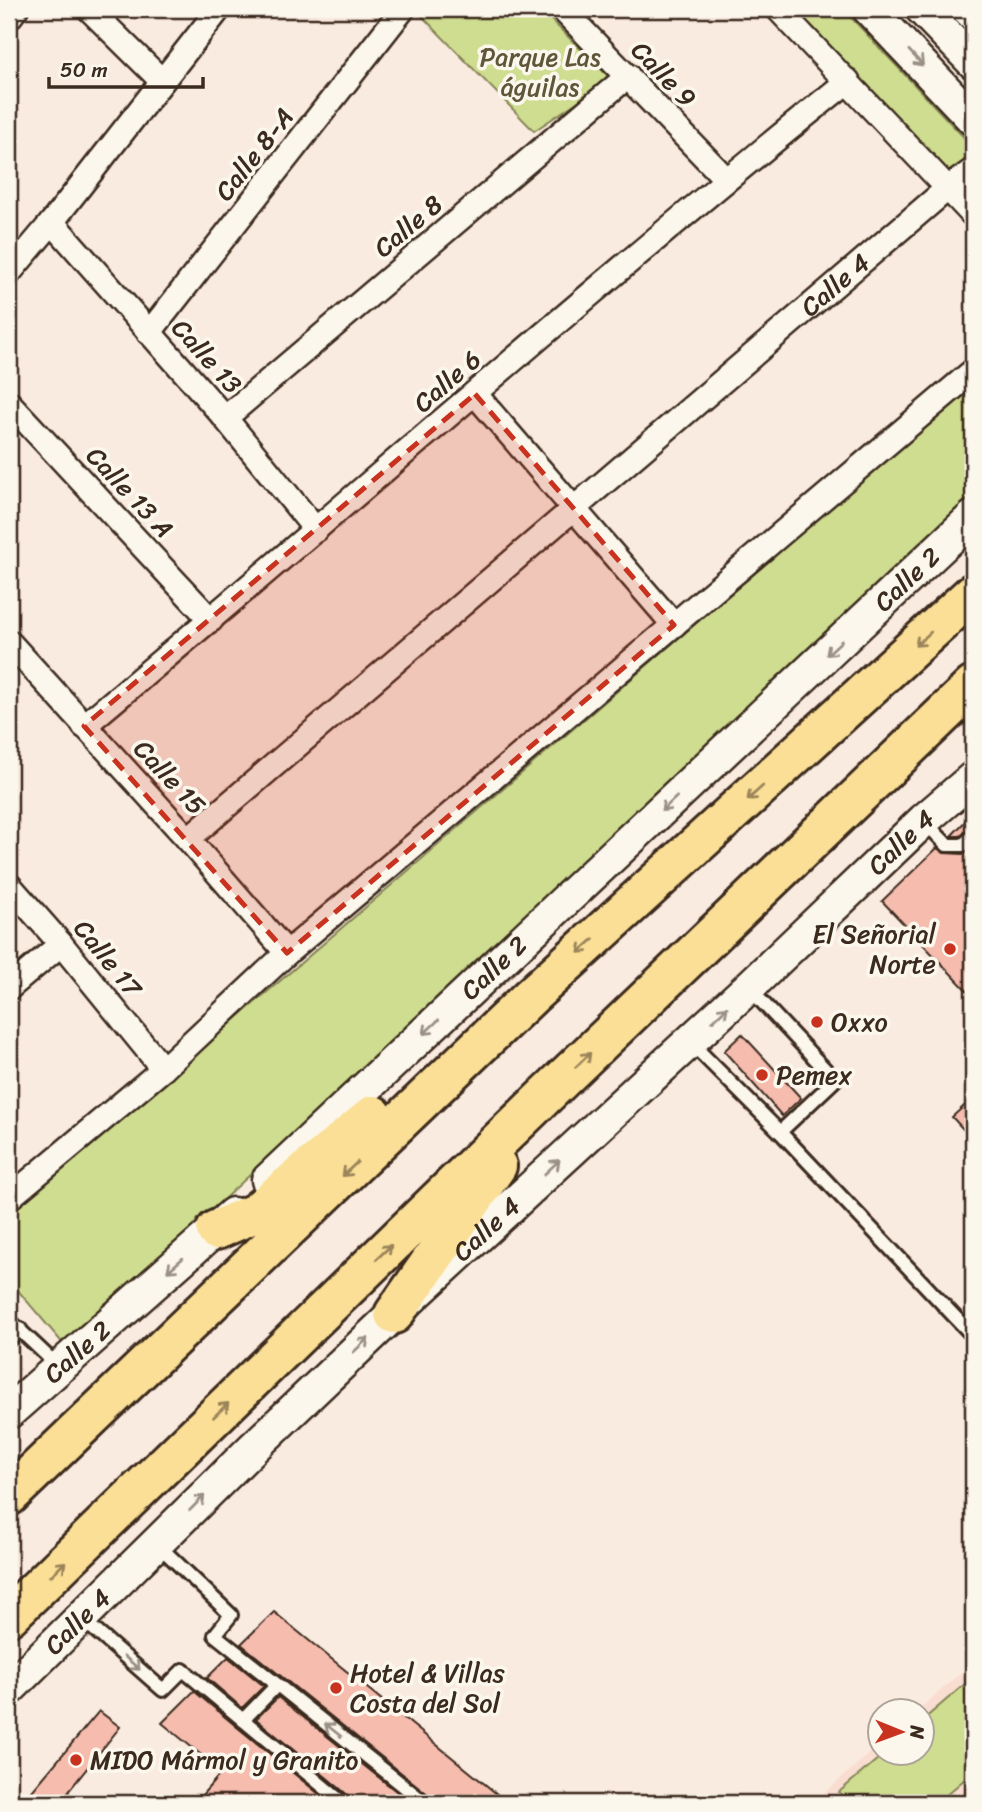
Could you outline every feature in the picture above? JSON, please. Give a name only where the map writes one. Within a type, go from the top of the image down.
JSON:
[{"type":"highway","points":[[9,1496],[531,996],[973,593]]},
{"type":"highway","points":[[9,1616],[546,1095],[973,686]]},
{"type":"highway","points":[[216,1230],[255,1213],[432,1067],[531,996]]},
{"type":"highway","points":[[394,1314],[546,1095]]},
{"type":"main road","points":[[869,9],[973,119]]},
{"type":"main road","points":[[926,12],[973,23]]},
{"type":"main road","points":[[926,12],[973,62]]},
{"type":"main road","name":"Calle 2","points":[[9,1412],[216,1230],[973,517]]},
{"type":"main road","name":"Calle 4","points":[[9,1689],[394,1314],[690,1042],[924,820],[973,778]]},
{"type":"street","points":[[9,18],[16,9]]},
{"type":"street","points":[[89,9],[162,81]]},
{"type":"street","points":[[9,273],[219,9]]},
{"type":"street","name":"Calle 8-A","points":[[149,333],[403,9]]},
{"type":"street","name":"Calle 9","points":[[562,9],[726,179]]},
{"type":"street","points":[[778,9],[973,215]]},
{"type":"street","points":[[962,9],[973,23]]},
{"type":"street","name":"Calle 8","points":[[225,418],[628,76]]},
{"type":"street","name":"Calle 6","points":[[84,726],[726,179],[848,81]]},
{"type":"street","name":"Calle 4","points":[[188,839],[948,188],[973,170]]},
{"type":"street","name":"Calle 13","points":[[52,222],[225,418],[316,530]]},
{"type":"street","points":[[9,1198],[163,1069],[287,953],[973,371]]},
{"type":"street","points":[[475,394],[674,625]]},
{"type":"street","name":"Calle 13 A","points":[[9,403],[211,620]]},
{"type":"street","name":"Calle 15","points":[[9,642],[188,839],[287,953]]},
{"type":"street","name":"Calle 17","points":[[9,885],[163,1069]]},
{"type":"street","points":[[9,988],[61,944]]},
{"type":"lane","points":[[924,820],[947,845],[963,845],[973,836]]},
{"type":"lane","points":[[749,987],[835,1080],[780,1132]]},
{"type":"lane","points":[[690,1042],[780,1132],[973,1336]]},
{"type":"lane","points":[[9,1320],[59,1367]]},
{"type":"lane","points":[[9,1340],[20,1329]]},
{"type":"lane","points":[[156,1543],[231,1615],[215,1635],[425,1803]]},
{"type":"lane","points":[[80,1618],[163,1690],[183,1670],[343,1803]]},
{"type":"lane","points":[[243,1720],[277,1685]]},
{"type":"highlighted area","points":[[475,394],[674,625],[287,953],[84,726]]},
{"type":"shaded area","points":[[973,1662],[973,1803],[813,1803],[866,1756],[866,1766],[936,1766],[934,1696]]},
{"type":"green space","name":"Parque Las águilas","points":[[415,9],[540,9],[611,79],[534,131]]},
{"type":"green space","points":[[788,9],[843,9],[973,147],[973,203]]},
{"type":"green space","points":[[973,385],[973,494],[886,586],[65,1346],[9,1280],[9,1214]]},
{"type":"green space","points":[[965,1684],[973,1694],[973,1772],[937,1803],[850,1803],[839,1792],[870,1766],[936,1766],[936,1709]]},
{"type":"building","points":[[973,813],[973,827],[960,836],[951,836]]},
{"type":"building","name":"El Señorial Norte","points":[[937,848],[944,853],[963,854],[973,848],[973,997],[882,901]]},
{"type":"building","name":"Pemex","points":[[742,1034],[801,1098],[782,1116],[724,1051]]},
{"type":"building","points":[[973,1098],[973,1140],[952,1117]]},
{"type":"building","points":[[274,1612],[508,1803],[434,1803],[430,1796],[241,1644]]},
{"type":"building","points":[[228,1657],[264,1686],[242,1708],[207,1678]]},
{"type":"building","points":[[194,1691],[330,1803],[195,1803],[222,1772],[162,1723]]},
{"type":"building","points":[[278,1697],[411,1803],[352,1803],[349,1796],[256,1719]]},
{"type":"building","name":"MIDO Mármol y Granito","points":[[99,1711],[120,1727],[68,1792],[79,1803],[22,1803]]},
{"type":"place","name":"El Señorial Norte","points":[[950,949]]},
{"type":"place","name":"Oxxo","points":[[817,1022]]},
{"type":"place","name":"Pemex","points":[[762,1075]]},
{"type":"place","name":"Hotel & Villas Costa del Sol","points":[[336,1688]]},
{"type":"place","name":"MIDO Mármol y Granito","points":[[76,1760]]}]
